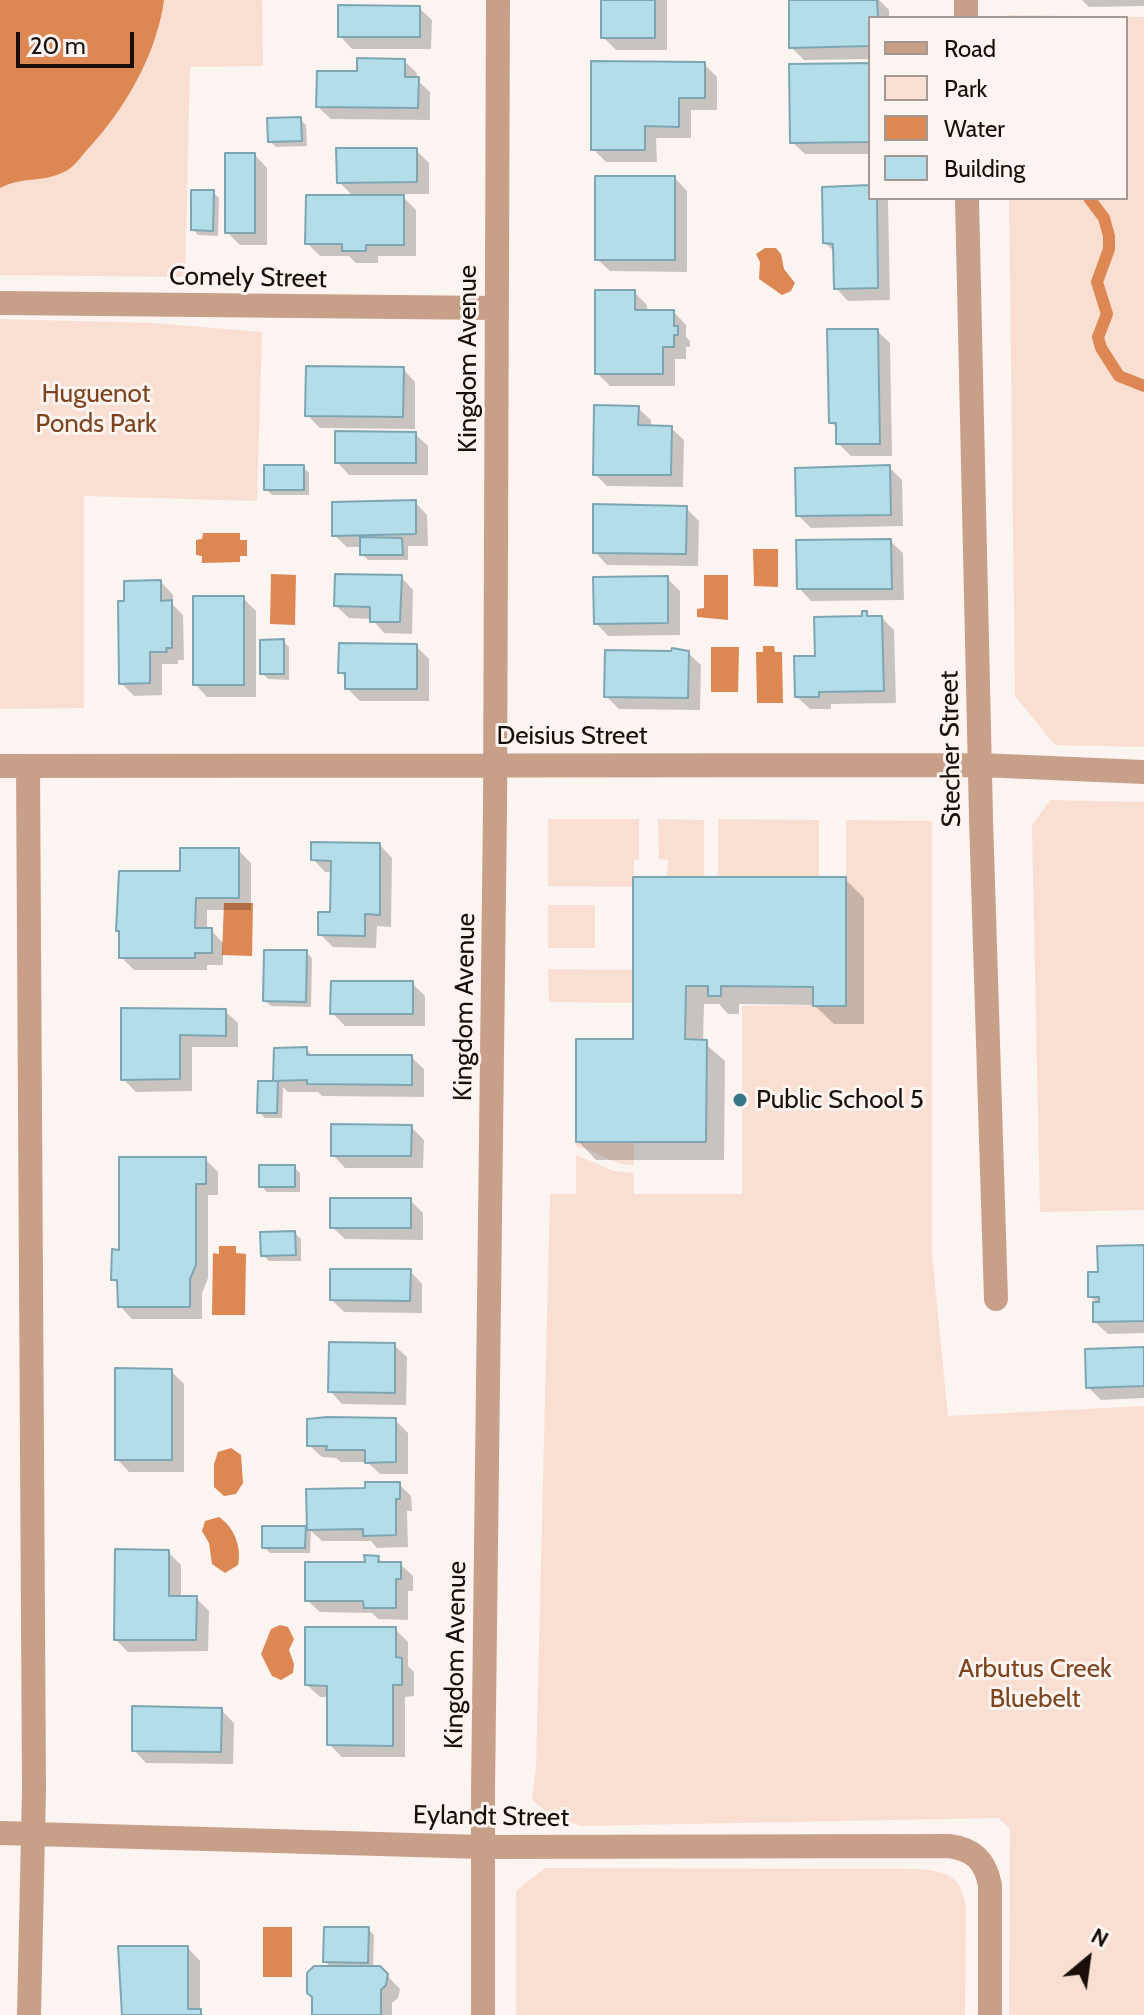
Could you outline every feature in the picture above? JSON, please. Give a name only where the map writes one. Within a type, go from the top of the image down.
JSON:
[{"type":"street","name":"Kingdom Avenue","points":[[483,2015],[482,1847],[495,764],[498,0]]},
{"type":"street","name":"Stecher Street","points":[[967,200],[996,1299]]},
{"type":"street","name":"Comely Street","points":[[0,303],[496,308]]},
{"type":"street","name":"Deisius Street","points":[[0,766],[980,765],[1144,772]]},
{"type":"street","points":[[28,767],[34,1833],[29,2015]]},
{"type":"street","name":"Eylandt Street","points":[[0,1833],[482,1847],[965,1848],[978,1856],[987,1869],[990,1885],[990,2015]]},
{"type":"green space","points":[[0,0],[262,0],[263,66],[190,67],[185,277],[0,275]]},
{"type":"green space","points":[[1128,17],[1144,17],[1144,747],[1055,745],[1015,696],[1009,200],[1128,200]]},
{"type":"green space","name":"Huguenot Ponds Park","points":[[0,319],[154,323],[262,332],[257,501],[84,496],[84,708],[0,709]]},
{"type":"green space","points":[[1050,800],[1144,802],[1144,1210],[1040,1212],[1032,825]]},
{"type":"green space","points":[[548,819],[639,819],[639,859],[634,860],[634,887],[548,886]]},
{"type":"green space","points":[[658,819],[704,820],[704,877],[667,877],[668,860],[659,859]]},
{"type":"green space","points":[[718,819],[819,820],[819,878],[718,877]]},
{"type":"green space","name":"Arbutus Creek Bluebelt","points":[[846,820],[932,821],[932,1255],[948,1416],[1144,1406],[1144,2015],[1009,2015],[1010,1829],[998,1818],[582,1826],[555,1819],[532,1800],[536,1767],[550,1194],[576,1194],[576,1155],[614,1171],[634,1173],[634,1194],[742,1194],[742,1006],[846,1005]]},
{"type":"green space","points":[[548,905],[595,905],[595,948],[548,948]]},
{"type":"green space","points":[[548,969],[633,970],[633,1003],[549,1002]]},
{"type":"green space","points":[[576,1142],[634,1142],[634,1165],[618,1163],[591,1150],[576,1147]]},
{"type":"green space","points":[[545,1868],[919,1869],[946,1874],[957,1882],[966,1908],[965,2015],[516,2015],[516,1891]]},
{"type":"water","points":[[0,0],[164,0],[154,41],[137,81],[113,118],[79,160],[56,175],[0,188]]},
{"type":"water","points":[[765,248],[776,248],[781,254],[784,269],[795,283],[791,291],[782,295],[759,279],[760,262],[756,254]]},
{"type":"water","points":[[203,533],[240,533],[240,540],[247,540],[247,556],[240,556],[240,562],[202,563],[202,556],[196,555],[196,540],[202,539]]},
{"type":"water","points":[[753,549],[778,549],[778,587],[754,586]]},
{"type":"water","points":[[271,574],[296,575],[295,625],[270,624]]},
{"type":"water","points":[[704,575],[728,575],[728,620],[697,617],[697,609],[704,608]]},
{"type":"water","points":[[763,646],[774,646],[775,652],[782,652],[783,703],[757,703],[756,652],[763,652]]},
{"type":"water","points":[[711,647],[739,647],[738,692],[711,692]]},
{"type":"water","points":[[224,903],[253,903],[252,956],[222,955]]},
{"type":"water","points":[[219,1246],[236,1246],[236,1253],[246,1254],[245,1315],[212,1315],[213,1253],[219,1254]]},
{"type":"water","points":[[231,1448],[241,1455],[243,1483],[236,1494],[224,1496],[214,1487],[214,1464],[218,1452]]},
{"type":"water","points":[[219,1517],[233,1532],[239,1551],[238,1565],[225,1573],[212,1564],[209,1543],[202,1531],[205,1521]]},
{"type":"water","points":[[280,1625],[288,1627],[294,1639],[289,1650],[294,1664],[293,1673],[281,1680],[272,1676],[261,1654],[271,1629]]},
{"type":"water","points":[[263,1927],[292,1927],[292,1977],[263,1977]]},
{"type":"building","points":[[601,0],[655,0],[655,38],[601,38]]},
{"type":"building","points":[[789,0],[877,0],[878,16],[868,16],[868,46],[789,48]]},
{"type":"building","points":[[338,5],[420,6],[420,37],[338,37]]},
{"type":"building","points":[[357,58],[405,59],[405,77],[419,77],[418,108],[316,107],[317,71],[357,71]]},
{"type":"building","points":[[591,61],[705,62],[705,98],[679,98],[679,127],[645,126],[645,150],[591,150]]},
{"type":"building","points":[[868,63],[868,142],[790,143],[789,64]]},
{"type":"building","points":[[301,117],[302,141],[268,142],[267,118]]},
{"type":"building","points":[[336,148],[417,148],[417,182],[337,183]]},
{"type":"building","points":[[225,153],[255,153],[255,233],[225,233]]},
{"type":"building","points":[[595,176],[675,176],[675,260],[595,260]]},
{"type":"building","points":[[868,185],[868,200],[877,200],[878,288],[834,289],[833,244],[823,243],[822,187]]},
{"type":"building","points":[[191,190],[214,190],[213,231],[191,230]]},
{"type":"building","points":[[306,195],[404,195],[404,245],[366,245],[366,251],[342,251],[342,244],[305,244]]},
{"type":"building","points":[[595,290],[635,290],[635,310],[674,310],[674,326],[678,326],[678,335],[674,335],[674,347],[663,347],[663,374],[595,374]]},
{"type":"building","points":[[827,329],[878,329],[880,444],[836,444],[836,423],[829,423]]},
{"type":"building","points":[[306,366],[404,367],[403,417],[305,416]]},
{"type":"building","points":[[594,405],[639,406],[638,425],[672,426],[671,475],[593,475]]},
{"type":"building","points":[[335,431],[416,432],[416,463],[335,463]]},
{"type":"building","points":[[264,465],[304,465],[304,490],[264,490]]},
{"type":"building","points":[[890,465],[891,515],[796,516],[795,468]]},
{"type":"building","points":[[416,500],[416,534],[332,536],[332,502]]},
{"type":"building","points":[[593,504],[687,506],[686,554],[593,553]]},
{"type":"building","points":[[360,537],[402,538],[403,555],[360,555]]},
{"type":"building","points":[[891,539],[892,589],[797,589],[796,540]]},
{"type":"building","points":[[335,574],[402,575],[400,622],[370,622],[370,607],[334,606]]},
{"type":"building","points":[[668,576],[668,623],[594,624],[593,577]]},
{"type":"building","points":[[161,580],[161,601],[172,600],[172,648],[166,648],[167,652],[150,652],[150,683],[119,684],[118,601],[124,601],[124,581]]},
{"type":"building","points":[[193,596],[244,596],[244,685],[193,685]]},
{"type":"building","points":[[862,611],[867,611],[867,616],[882,616],[884,691],[819,692],[819,697],[795,697],[794,656],[815,656],[814,617],[862,616]]},
{"type":"building","points":[[284,639],[284,674],[260,674],[260,640]]},
{"type":"building","points":[[339,643],[417,644],[417,689],[345,689],[345,673],[338,673]]},
{"type":"building","points":[[672,648],[689,651],[688,698],[604,697],[605,650],[671,651]]},
{"type":"building","points":[[311,842],[380,843],[380,915],[365,914],[365,936],[318,935],[318,912],[330,912],[331,861],[311,860]]},
{"type":"building","points":[[180,848],[239,848],[239,898],[196,898],[195,928],[212,928],[212,953],[195,953],[195,958],[119,958],[119,931],[116,931],[119,871],[180,871]]},
{"type":"building","points":[[633,877],[846,877],[846,1006],[813,1006],[813,987],[721,986],[721,996],[708,996],[708,986],[686,986],[685,1039],[707,1040],[706,1142],[576,1142],[576,1039],[633,1039]]},
{"type":"building","points":[[264,950],[307,950],[306,1002],[263,1001]]},
{"type":"building","points":[[331,981],[413,981],[413,1014],[330,1014]]},
{"type":"building","points":[[121,1008],[226,1009],[226,1036],[180,1035],[180,1079],[121,1080]]},
{"type":"building","points":[[307,1047],[307,1055],[412,1055],[412,1085],[273,1081],[274,1048]]},
{"type":"building","points":[[258,1081],[278,1081],[277,1113],[257,1113]]},
{"type":"building","points":[[331,1124],[412,1125],[411,1156],[331,1156]]},
{"type":"building","points":[[119,1157],[206,1157],[206,1184],[196,1184],[196,1265],[190,1279],[190,1307],[118,1307],[117,1280],[111,1280],[112,1249],[119,1250]]},
{"type":"building","points":[[259,1165],[295,1165],[295,1187],[259,1187]]},
{"type":"building","points":[[330,1198],[411,1198],[411,1228],[330,1228]]},
{"type":"building","points":[[295,1231],[296,1255],[261,1256],[260,1232]]},
{"type":"building","points":[[1144,1245],[1144,1321],[1093,1322],[1093,1302],[1099,1302],[1099,1297],[1088,1297],[1088,1272],[1098,1272],[1097,1246]]},
{"type":"building","points":[[330,1269],[411,1269],[410,1301],[330,1300]]},
{"type":"building","points":[[329,1342],[395,1343],[395,1393],[328,1392]]},
{"type":"building","points":[[1144,1347],[1144,1386],[1086,1388],[1085,1349]]},
{"type":"building","points":[[115,1368],[172,1369],[172,1460],[115,1460]]},
{"type":"building","points":[[396,1418],[396,1462],[365,1463],[365,1450],[326,1450],[327,1446],[307,1446],[307,1419]]},
{"type":"building","points":[[365,1482],[400,1482],[400,1499],[396,1499],[396,1535],[363,1536],[363,1529],[307,1530],[306,1489],[365,1488]]},
{"type":"building","points":[[262,1526],[306,1526],[305,1548],[262,1548]]},
{"type":"building","points":[[115,1549],[169,1550],[169,1596],[197,1596],[196,1640],[114,1640]]},
{"type":"building","points":[[364,1555],[379,1556],[378,1562],[401,1562],[401,1579],[396,1579],[396,1608],[364,1608],[363,1601],[305,1601],[305,1562],[365,1562]]},
{"type":"building","points":[[305,1627],[396,1627],[396,1657],[402,1658],[402,1685],[393,1685],[393,1746],[327,1745],[327,1686],[305,1685]]},
{"type":"building","points":[[132,1706],[222,1708],[221,1752],[132,1751]]},
{"type":"building","points":[[324,1927],[369,1927],[368,1963],[323,1962]]},
{"type":"building","points":[[118,1946],[188,1946],[188,2009],[201,2009],[201,2015],[122,2015]]},
{"type":"building","points":[[314,1966],[380,1966],[388,1974],[386,1985],[381,1990],[381,2015],[312,2015],[307,1973]]},
{"type":"waterway","points":[[1090,200],[1104,218],[1109,236],[1109,249],[1097,282],[1107,314],[1098,337],[1101,348],[1119,376],[1144,386]]},
{"type":"place","name":"Public School 5","points":[[740,1100]]}]
